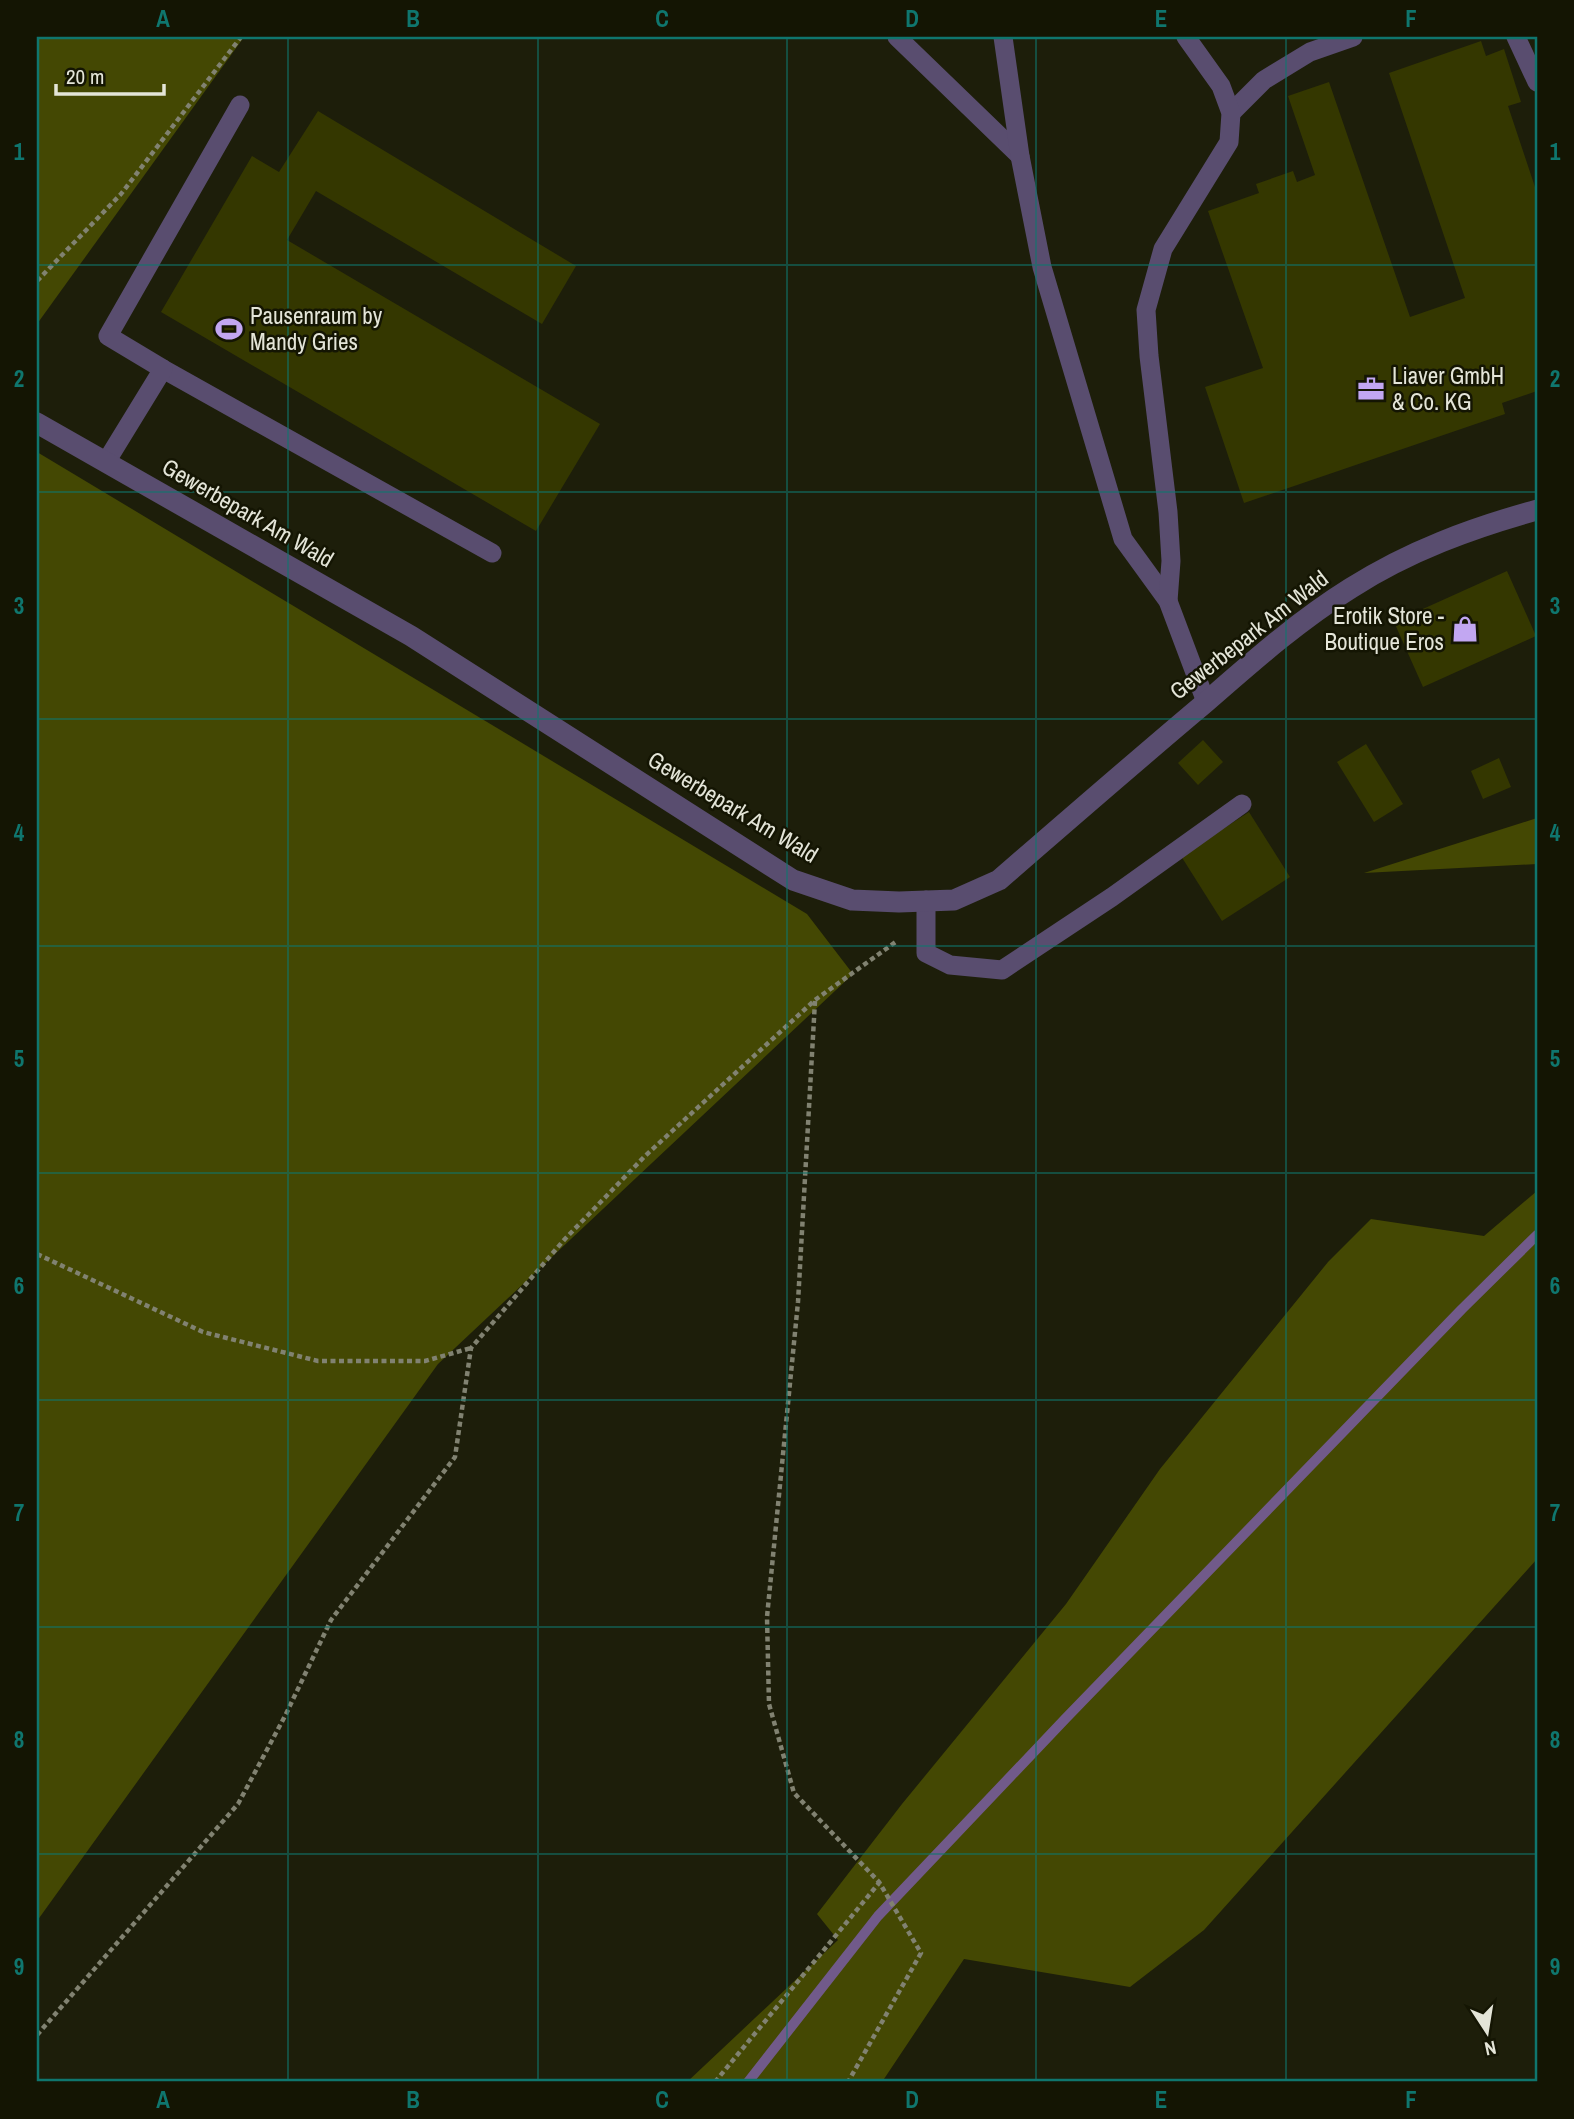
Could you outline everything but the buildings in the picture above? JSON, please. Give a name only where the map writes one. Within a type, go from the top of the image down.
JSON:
[{"type":"street","name":"Gewerbepark Am Wald","points":[[37,423],[411,636],[793,880],[852,900],[954,900],[999,880],[1251,661],[1306,618],[1353,586],[1401,560],[1464,531],[1537,510]]},
{"type":"lane","points":[[897,37],[1020,156]]},
{"type":"lane","points":[[1003,37],[1020,156],[1042,267],[1123,539],[1168,601],[1206,702]]},
{"type":"lane","points":[[1168,601],[1171,561],[1168,512],[1146,310],[1163,249],[1229,142],[1231,113],[1221,86],[1186,37]]},
{"type":"lane","points":[[1231,113],[1264,80],[1310,52],[1353,37]]},
{"type":"lane","points":[[1516,37],[1537,82]]},
{"type":"lane","points":[[240,105],[108,336],[492,552]]},
{"type":"lane","points":[[106,462],[163,369]]},
{"type":"lane","points":[[926,900],[926,953],[950,965],[1002,970],[1112,897],[1242,804]]},
{"type":"path","points":[[37,281],[121,194],[241,37]]},
{"type":"path","points":[[37,2035],[238,1804],[285,1716],[331,1620],[455,1457],[471,1348],[564,1240],[645,1156],[815,1000],[897,942],[899,902]]},
{"type":"path","points":[[815,1000],[798,1302],[767,1617],[769,1704],[794,1793],[879,1882],[921,1952],[848,2082]]},
{"type":"path","points":[[37,1254],[203,1332],[318,1361],[425,1361],[471,1348]]},
{"type":"path","points":[[715,2082],[879,1882]]},
{"type":"shaded area","points":[[37,37],[244,37],[37,324]]},
{"type":"shaded area","points":[[37,452],[807,914],[853,974],[438,1364],[37,1921]]},
{"type":"shaded area","points":[[1537,818],[1537,864],[1364,873]]},
{"type":"shaded area","points":[[1537,1191],[1537,1559],[1204,1930],[1130,1987],[964,1959],[882,2082],[687,2082],[838,1940],[817,1914],[902,1804],[1066,1604],[1160,1469],[1328,1262],[1371,1219],[1484,1236]]},
{"type":"waterway","points":[[748,2082],[878,1916],[1066,1718],[1537,1235]]},
{"type":"place","name":"Pausenraum by Mandy Gries","points":[[229,329]]},
{"type":"place","name":"Liaver GmbH & Co. KG","points":[[1371,389]]},
{"type":"place","name":"Erotik Store - Boutique Eros","points":[[1465,629]]}]
